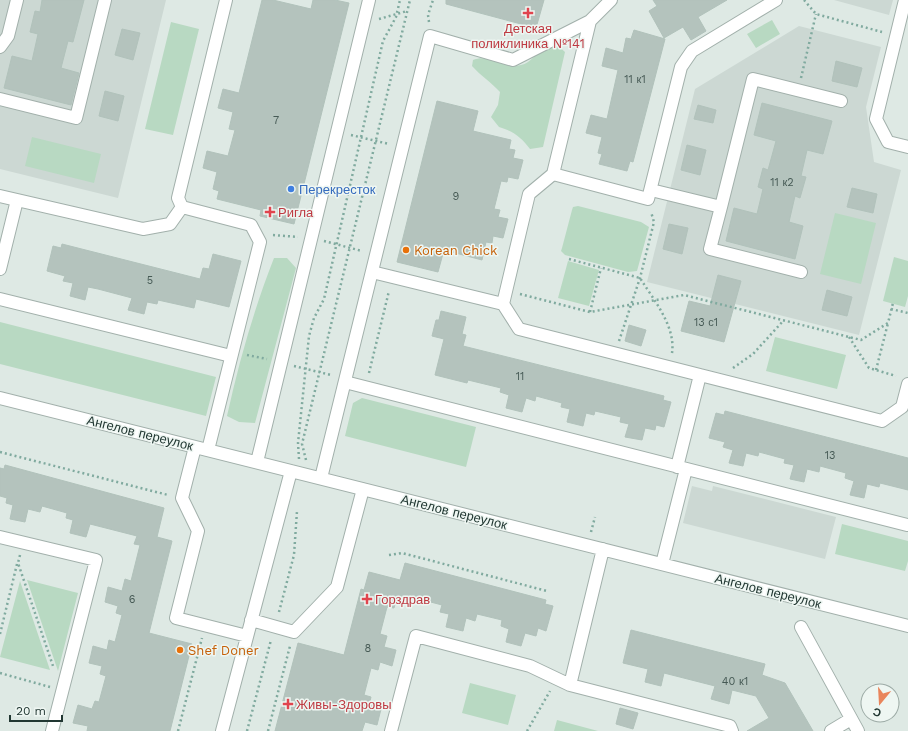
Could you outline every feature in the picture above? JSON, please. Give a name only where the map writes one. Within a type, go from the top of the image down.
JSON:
[{"type":"street","points":[[0,47],[8,36],[17,0]]},
{"type":"street","points":[[0,99],[76,118],[105,0]]},
{"type":"street","points":[[182,207],[178,198],[226,0]]},
{"type":"street","points":[[257,462],[369,0]]},
{"type":"street","points":[[650,195],[681,67],[692,51],[776,0]]},
{"type":"street","points":[[905,0],[876,119],[888,142],[908,147]]},
{"type":"street","points":[[321,478],[430,36],[513,60],[590,21],[606,2]]},
{"type":"street","points":[[503,304],[529,194],[553,174],[590,21]]},
{"type":"street","points":[[801,272],[710,250],[753,79],[841,101]]},
{"type":"street","points":[[553,174],[650,195],[721,207]]},
{"type":"street","points":[[0,196],[143,229],[170,224],[182,207]]},
{"type":"street","points":[[0,269],[17,200]]},
{"type":"street","points":[[182,207],[251,225],[260,242],[208,450]]},
{"type":"street","points":[[372,272],[503,304],[519,329],[882,421],[902,407],[905,380]]},
{"type":"street","points":[[0,299],[231,356]]},
{"type":"street","points":[[662,564],[700,375]]},
{"type":"street","points":[[345,382],[907,525]]},
{"type":"street","name":"Ангелов переулок","points":[[0,398],[257,462],[299,469],[321,478],[363,489],[908,626]]},
{"type":"street","points":[[195,447],[182,498],[198,531],[176,618],[247,636]]},
{"type":"street","points":[[222,731],[251,620],[299,469]]},
{"type":"street","points":[[251,620],[294,632],[337,587],[363,489]]},
{"type":"street","points":[[0,537],[96,560],[52,731]]},
{"type":"street","points":[[570,685],[602,549]]},
{"type":"street","points":[[801,627],[858,731]]},
{"type":"street","points":[[391,731],[416,636],[530,666],[570,685],[730,726],[732,731]]},
{"type":"street","points":[[831,731],[851,719]]},
{"type":"path","points":[[299,469],[298,443],[309,336],[314,318],[324,299],[383,41],[397,14],[400,0]]},
{"type":"path","points":[[299,469],[302,444],[377,141],[410,0]]},
{"type":"path","points":[[430,36],[428,15],[433,0]]},
{"type":"path","points":[[804,0],[816,14],[896,36]]},
{"type":"path","points":[[363,24],[407,10]]},
{"type":"path","points":[[798,90],[816,14]]},
{"type":"path","points":[[337,131],[402,148]]},
{"type":"path","points":[[615,353],[640,278],[654,222],[650,195]]},
{"type":"path","points":[[569,259],[640,278],[668,326],[673,345],[670,367]]},
{"type":"path","points":[[590,312],[602,268]]},
{"type":"path","points":[[366,388],[393,277]]},
{"type":"path","points":[[507,290],[590,312],[684,295],[861,340],[888,323]]},
{"type":"path","points":[[876,370],[893,303]]},
{"type":"path","points":[[891,309],[908,313]]},
{"type":"path","points":[[718,379],[753,354],[784,320]]},
{"type":"path","points":[[850,337],[869,368],[905,380]]},
{"type":"path","points":[[0,452],[182,498]]},
{"type":"path","points":[[590,534],[595,517]]},
{"type":"path","points":[[0,634],[23,542]]},
{"type":"path","points":[[389,555],[402,553],[547,591]]},
{"type":"path","points":[[18,563],[53,667]]},
{"type":"path","points":[[178,731],[205,626]]},
{"type":"path","points":[[268,731],[294,632]]},
{"type":"path","points":[[0,673],[63,690]]},
{"type":"path","points":[[527,731],[557,679]]},
{"type":"shaded area","points":[[0,0],[166,0],[118,198],[0,169]]},
{"type":"shaded area","points":[[834,0],[893,0],[889,15]]},
{"type":"shaded area","points":[[799,26],[881,47],[866,107],[874,162],[901,170],[859,335],[647,282],[695,89]]},
{"type":"shaded area","points":[[692,486],[712,491],[713,486],[836,517],[825,559],[683,523]]},
{"type":"green space","points":[[772,20],[780,34],[756,48],[747,34]]},
{"type":"green space","points":[[171,22],[199,29],[173,135],[145,129]]},
{"type":"green space","points":[[555,43],[565,52],[543,147],[530,149],[516,135],[499,127],[491,117],[498,105],[500,92],[472,66],[473,60],[485,58],[509,65],[521,65],[531,60],[543,48]]},
{"type":"green space","points":[[32,137],[101,154],[94,183],[25,166]]},
{"type":"green space","points":[[578,206],[641,222],[649,227],[637,271],[628,272],[565,255],[561,251],[573,207]]},
{"type":"green space","points":[[835,213],[876,223],[861,284],[820,274]]},
{"type":"green space","points":[[894,257],[908,261],[908,296],[905,307],[883,301]]},
{"type":"green space","points":[[274,258],[287,258],[296,268],[255,423],[239,422],[227,416],[248,336]]},
{"type":"green space","points":[[568,261],[599,270],[589,306],[558,298]]},
{"type":"green space","points":[[0,322],[216,377],[206,416],[0,364]]},
{"type":"green space","points":[[775,337],[846,355],[837,389],[766,371]]},
{"type":"green space","points":[[362,398],[476,427],[466,467],[345,436],[353,403]]},
{"type":"green space","points":[[842,524],[908,541],[908,561],[905,571],[835,554]]},
{"type":"green space","points":[[27,580],[78,593],[58,671]]},
{"type":"green space","points":[[20,581],[50,670],[0,657]]},
{"type":"green space","points":[[470,683],[516,695],[508,725],[462,713]]},
{"type":"green space","points":[[557,720],[598,731],[554,731]]},
{"type":"building","points":[[42,0],[84,0],[73,42],[68,41],[61,68],[79,73],[71,105],[4,88],[12,56],[32,61],[38,34],[30,32],[35,11],[40,12]]},
{"type":"building","points":[[262,0],[273,0],[311,9],[313,0],[335,0],[349,3],[294,224],[260,216],[261,210],[217,199],[219,191],[213,189],[217,172],[203,168],[207,151],[228,156],[235,130],[229,129],[233,112],[218,108],[223,89],[239,93]]},
{"type":"building","name":"Детская поликлиника №141","points":[[446,0],[544,0],[536,28],[446,4]]},
{"type":"building","points":[[653,0],[727,0],[698,17],[706,31],[691,40],[683,27],[664,38],[649,11],[657,6]]},
{"type":"building","points":[[122,29],[140,33],[133,60],[115,55]]},
{"type":"building","points":[[634,30],[665,39],[633,162],[630,161],[627,171],[599,164],[602,154],[598,153],[602,137],[586,133],[591,115],[607,119],[618,70],[602,66],[606,48],[623,53],[626,38],[631,39]]},
{"type":"building","points":[[836,61],[862,68],[857,87],[832,81]]},
{"type":"building","points":[[105,91],[124,96],[118,121],[99,116]]},
{"type":"building","points":[[437,101],[478,111],[473,131],[511,140],[509,149],[515,150],[513,158],[523,160],[518,179],[508,177],[507,182],[501,181],[494,209],[500,210],[498,217],[508,219],[503,238],[493,236],[492,243],[486,242],[482,260],[444,250],[438,272],[397,262]]},
{"type":"building","points":[[762,103],[832,121],[823,154],[807,150],[801,176],[806,177],[800,198],[795,196],[789,222],[803,226],[795,259],[726,241],[734,208],[757,214],[763,189],[758,187],[763,168],[768,170],[776,141],[754,135]]},
{"type":"building","points":[[698,105],[716,110],[713,123],[694,119]]},
{"type":"building","points":[[687,145],[706,150],[700,175],[681,170]]},
{"type":"building","points":[[852,188],[877,194],[873,213],[847,207]]},
{"type":"building","points":[[669,224],[688,228],[682,254],[663,249]]},
{"type":"building","points":[[62,244],[200,279],[203,268],[209,269],[213,254],[241,261],[229,307],[196,299],[194,308],[158,300],[157,304],[147,302],[144,314],[128,310],[132,298],[98,289],[88,287],[85,300],[70,296],[73,283],[63,281],[65,276],[47,271],[53,246],[61,248]]},
{"type":"building","points":[[718,275],[741,281],[724,342],[681,331],[689,301],[710,306]]},
{"type":"building","points":[[827,290],[852,297],[847,316],[822,310]]},
{"type":"building","points":[[441,311],[466,317],[462,334],[466,335],[463,346],[664,396],[663,400],[671,402],[664,427],[656,425],[655,430],[645,428],[642,440],[625,437],[629,424],[620,422],[621,417],[595,411],[594,415],[586,413],[583,426],[567,422],[570,409],[561,407],[562,403],[536,396],[535,401],[526,398],[522,412],[506,408],[509,395],[500,392],[501,388],[468,380],[467,383],[435,375],[444,339],[432,336],[436,320],[439,320]]},
{"type":"building","points":[[629,325],[646,330],[641,346],[625,341]]},
{"type":"building","points":[[725,411],[908,458],[908,490],[880,483],[879,487],[867,484],[864,498],[850,495],[854,481],[845,478],[846,473],[820,466],[819,472],[807,469],[804,482],[790,479],[794,465],[784,463],[785,459],[759,452],[758,456],[746,453],[743,466],[729,463],[733,450],[723,447],[725,442],[709,438],[716,413],[724,415]]},
{"type":"building","points":[[5,465],[164,508],[157,537],[172,541],[149,633],[192,644],[170,731],[87,731],[88,726],[73,723],[78,705],[92,709],[95,701],[99,702],[106,676],[100,674],[102,666],[89,663],[93,646],[107,650],[109,640],[115,642],[122,615],[116,613],[118,606],[105,602],[108,587],[122,591],[125,579],[131,581],[140,545],[134,544],[137,536],[90,524],[86,537],[70,533],[73,520],[66,518],[67,513],[42,506],[40,512],[28,509],[25,522],[10,519],[13,505],[6,503],[7,498],[0,496],[0,468],[4,469]]},
{"type":"building","points":[[405,563],[546,600],[545,604],[553,606],[546,631],[538,628],[536,636],[525,633],[521,646],[506,642],[509,629],[501,626],[502,620],[477,614],[475,621],[466,618],[463,631],[446,627],[449,614],[440,612],[442,605],[408,596],[407,603],[396,600],[394,608],[387,607],[380,634],[387,636],[384,647],[396,650],[392,666],[380,662],[378,670],[371,668],[364,695],[371,697],[369,705],[381,709],[377,725],[365,722],[362,731],[275,731],[298,643],[344,655],[361,589],[364,590],[369,572],[400,580]]},
{"type":"building","points":[[631,630],[765,664],[762,675],[785,683],[813,731],[747,731],[769,718],[756,696],[732,690],[729,704],[711,699],[715,686],[664,673],[661,686],[645,682],[648,669],[623,663]]},
{"type":"building","points":[[620,708],[638,713],[633,729],[616,724]]},
{"type":"place","name":"Детская поликлиника №141","points":[[528,13]]},
{"type":"place","name":"Перекресток","points":[[291,189]]},
{"type":"place","name":"Ригла","points":[[270,212]]},
{"type":"place","name":"Korean Chick","points":[[406,250]]},
{"type":"place","name":"Горздрав","points":[[367,599]]},
{"type":"place","name":"Shef Doner","points":[[180,650]]},
{"type":"place","name":"Живы-Здоровы","points":[[288,704]]}]
